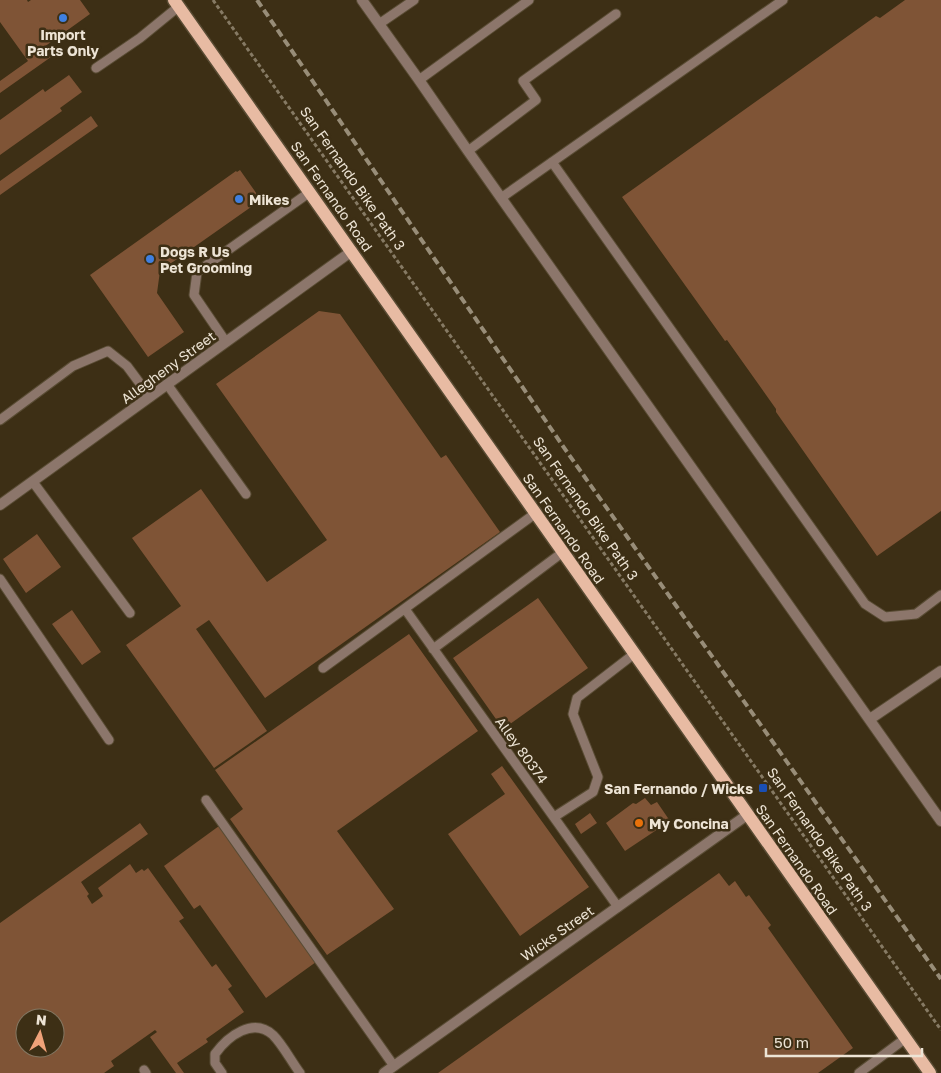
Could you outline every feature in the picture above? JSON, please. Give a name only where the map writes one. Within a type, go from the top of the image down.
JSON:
[{"type":"main road","name":"San Fernando Road","points":[[176,3],[930,1073]]},
{"type":"street","points":[[362,0],[941,821]]},
{"type":"street","name":"Allegheny Street","points":[[0,505],[352,251]]},
{"type":"street","points":[[870,719],[941,670]]},
{"type":"street","name":"Wicks Street","points":[[384,1073],[747,815]]},
{"type":"lane","points":[[379,24],[414,0]]},
{"type":"lane","points":[[420,80],[529,0]]},
{"type":"lane","points":[[500,198],[783,0]]},
{"type":"lane","points":[[96,68],[140,38],[176,3]]},
{"type":"lane","points":[[468,151],[536,100],[524,81],[616,14]]},
{"type":"lane","points":[[552,162],[865,604],[885,617],[916,614],[941,595]]},
{"type":"lane","points":[[226,342],[194,295],[198,272],[310,192]]},
{"type":"lane","points":[[0,420],[73,366],[108,351],[127,366],[150,397]]},
{"type":"lane","points":[[167,384],[246,494]]},
{"type":"lane","points":[[33,482],[130,613]]},
{"type":"lane","points":[[323,668],[536,513]]},
{"type":"lane","points":[[433,649],[563,552]]},
{"type":"lane","points":[[0,579],[109,740]]},
{"type":"lane","name":"Alley 80374","points":[[405,609],[618,907]]},
{"type":"lane","points":[[554,817],[593,792],[598,777],[573,714],[577,698],[634,654]]},
{"type":"lane","points":[[206,800],[394,1066]]},
{"type":"lane","points":[[222,1073],[215,1063],[215,1054],[238,1032],[253,1027],[260,1027],[274,1036],[300,1073]]},
{"type":"lane","points":[[860,1073],[906,1038]]},
{"type":"path","name":"San Fernando Bike Path 3","points":[[213,0],[941,1030]]},
{"type":"building","points":[[0,0],[27,0],[28,2],[31,0],[80,0],[90,14],[44,47],[51,57],[0,93],[0,81],[28,61],[0,22]]},
{"type":"building","points":[[905,0],[941,0],[941,511],[877,556],[727,340],[725,341],[622,197],[876,16],[880,18]]},
{"type":"building","points":[[69,75],[82,92],[60,108],[62,111],[0,155],[0,120],[43,89],[45,92]]},
{"type":"building","points":[[91,116],[98,126],[0,195],[0,181]]},
{"type":"building","points":[[240,170],[261,200],[160,271],[157,293],[184,332],[148,357],[90,275]]},
{"type":"building","points":[[319,311],[340,314],[441,458],[446,455],[500,532],[265,698],[209,620],[196,629],[267,731],[214,768],[126,645],[181,606],[132,538],[201,489],[267,582],[327,540],[216,384]]},
{"type":"building","points":[[37,534],[61,567],[26,593],[3,559]]},
{"type":"building","points":[[538,598],[588,668],[503,729],[453,658]]},
{"type":"building","points":[[72,610],[101,652],[82,665],[52,624]]},
{"type":"building","points":[[409,634],[478,731],[337,831],[394,909],[327,955],[230,819],[243,809],[215,770]]},
{"type":"building","points":[[502,766],[589,887],[520,936],[448,834],[505,794],[491,774]]},
{"type":"building","points":[[645,798],[651,805],[657,802],[670,821],[625,851],[606,823],[633,803],[636,804]]},
{"type":"building","points":[[590,813],[597,823],[581,834],[575,824]]},
{"type":"building","points":[[140,823],[148,834],[81,882],[89,894],[87,896],[92,904],[103,896],[98,888],[130,864],[136,873],[148,868],[184,918],[179,921],[212,967],[216,964],[232,986],[228,989],[244,1012],[206,1039],[208,1042],[177,1063],[184,1073],[176,1073],[150,1037],[157,1032],[155,1030],[111,1061],[114,1066],[104,1073],[0,1073],[0,923]]},
{"type":"building","points":[[219,826],[316,962],[266,998],[200,905],[194,909],[164,866]]},
{"type":"building","points":[[719,873],[729,886],[735,881],[746,897],[749,895],[771,925],[768,928],[853,1048],[818,1073],[438,1073]]},
{"type":"railway","points":[[257,0],[567,452],[941,979]]},
{"type":"place","name":"Import Parts Only","points":[[63,18]]},
{"type":"place","name":"Mikes","points":[[239,199]]},
{"type":"place","name":"Dogs R Us Pet Grooming","points":[[150,259]]},
{"type":"place","name":"San Fernando / Wicks","points":[[763,788]]},
{"type":"place","name":"My Concina","points":[[639,823]]}]
